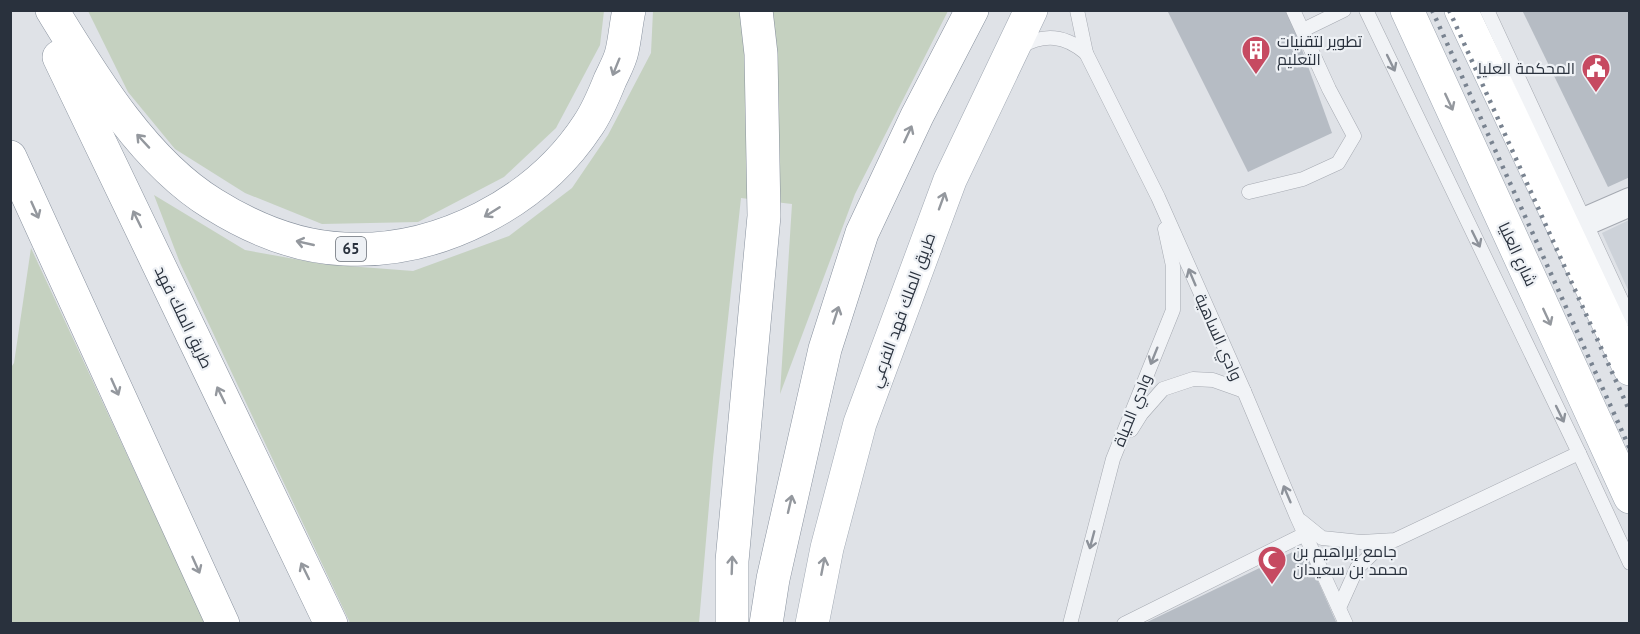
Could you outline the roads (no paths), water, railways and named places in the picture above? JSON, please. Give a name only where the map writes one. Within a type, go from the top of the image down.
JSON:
[{"type":"main road","name":"طريق الملك فهد","points":[[37,10],[331,624]]},
{"type":"main road","name":"65","points":[[52,10],[96,82],[138,136],[180,180],[212,203],[278,237],[311,245],[344,249],[382,249],[435,238],[484,218],[528,190],[557,164],[589,125],[607,89],[622,52],[629,10]]},
{"type":"main road","points":[[732,624],[732,561],[764,216],[761,54],[756,10]]},
{"type":"main road","points":[[766,624],[773,579],[825,350],[862,233],[917,116],[972,10]]},
{"type":"main road","name":"طريق الملك فهد الفرعي","points":[[812,624],[827,548],[860,423],[950,180],[1031,10]]},
{"type":"main road","name":"شارع العليا","points":[[1407,10],[1629,497]]},
{"type":"main road","points":[[1461,10],[1629,369]]},
{"type":"main road","points":[[10,157],[223,624]]},
{"type":"street","points":[[1584,222],[1629,202]]},
{"type":"lane","name":"وادي الساهية","points":[[1077,10],[1086,53],[1158,197],[1346,624]]},
{"type":"lane","points":[[1250,192],[1303,179],[1338,163],[1354,136],[1329,89],[1293,10]]},
{"type":"lane","points":[[1303,30],[1344,10]]},
{"type":"lane","points":[[1366,10],[1579,453],[1629,563]]},
{"type":"lane","points":[[1487,10],[1629,319]]},
{"type":"lane","points":[[1011,52],[1032,40],[1057,37],[1076,45],[1086,53]]},
{"type":"lane","name":"وادي الحياة","points":[[1070,624],[1113,459],[1173,310],[1173,266],[1158,197]]},
{"type":"lane","points":[[1113,459],[1141,414],[1163,389],[1193,379],[1214,380],[1244,391]]},
{"type":"lane","points":[[1297,517],[1322,538],[1360,542],[1395,540],[1579,453]]},
{"type":"lane","points":[[1124,624],[1305,534]]},
{"type":"lane","points":[[1339,608],[1357,568],[1386,541]]},
{"type":"railway","points":[[1432,10],[1630,449]]},
{"type":"railway","points":[[1449,10],[1630,412]]},
{"type":"place","name":"تطوير لتقنيات التعليم","points":[[1256,76]]},
{"type":"place","name":"المحكمة العليا","points":[[1596,94]]},
{"type":"place","name":"جامع إبراهيم بن محمد بن سعيدان","points":[[1272,586]]}]
